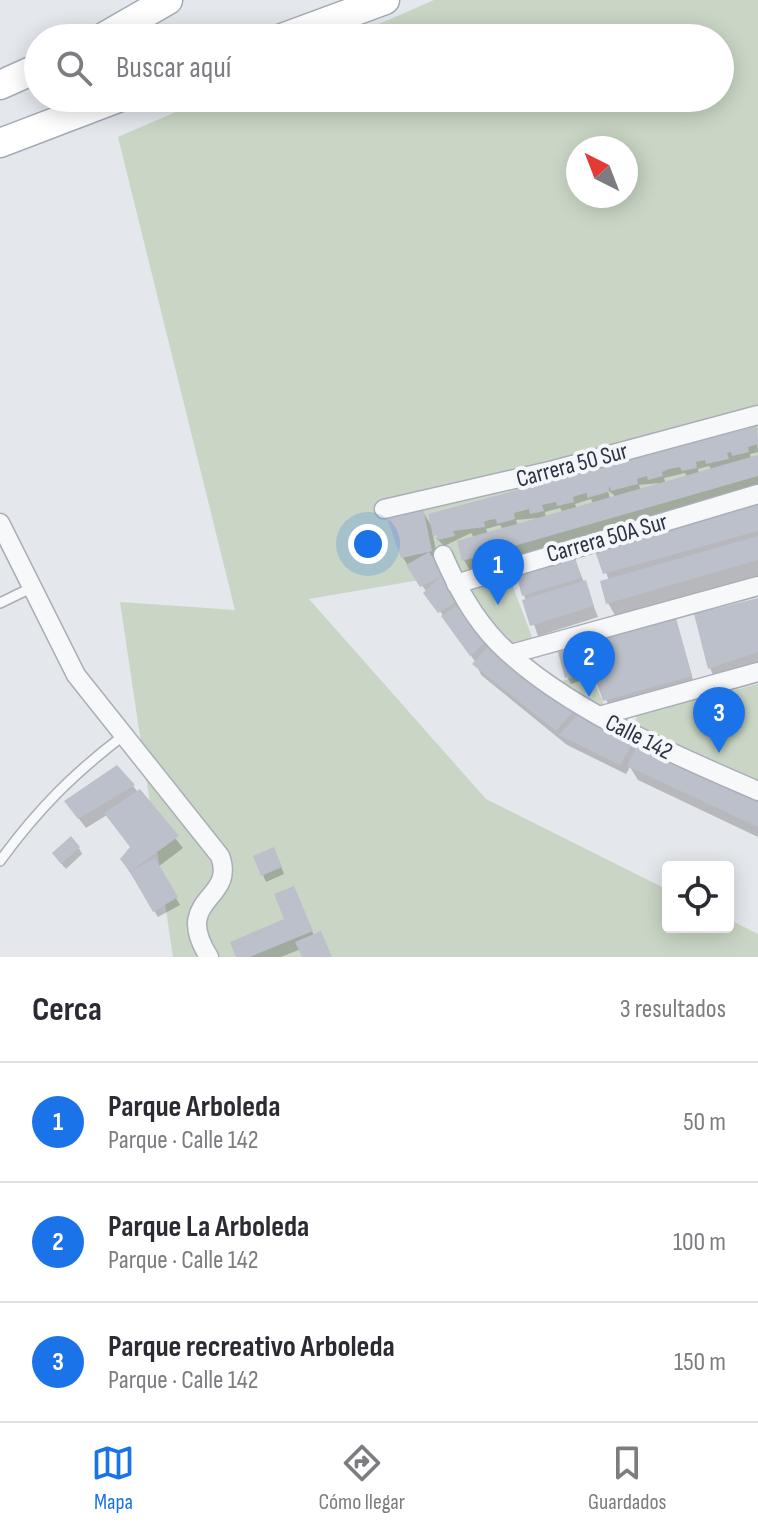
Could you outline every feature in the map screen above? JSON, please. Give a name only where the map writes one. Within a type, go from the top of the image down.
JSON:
[{"type":"main road","points":[[126,24],[168,0]]},
{"type":"main road","points":[[320,24],[385,0]]},
{"type":"main road","points":[[0,85],[24,74]]},
{"type":"main road","points":[[0,143],[81,112]]},
{"type":"street","name":"Carrera 50 Sur","points":[[384,509],[554,470],[758,415]]},
{"type":"street","name":"Carrera 50A Sur","points":[[456,584],[758,494]]},
{"type":"street","points":[[0,523],[76,675],[220,856],[225,867],[223,881],[196,918],[196,932],[209,957]]},
{"type":"street","name":"Calle 142","points":[[443,555],[456,584],[480,622],[511,654],[599,716],[673,754],[758,791]]},
{"type":"street","points":[[511,654],[758,586]]},
{"type":"street","points":[[599,716],[758,672]]},
{"type":"lane","points":[[0,603],[33,587]]},
{"type":"lane","points":[[0,861],[32,817],[65,781],[124,735]]},
{"type":"green space","points":[[434,0],[758,0],[758,522],[309,599],[486,799],[662,887],[662,933],[734,933],[734,922],[758,934],[758,957],[173,957],[120,602],[235,610],[118,137],[176,112],[734,112],[734,24],[379,24]]},
{"type":"green space","points":[[510,579],[534,642],[512,645],[483,621],[470,589]]},
{"type":"green space","points":[[590,673],[607,711],[558,682]]},
{"type":"green space","points":[[758,684],[758,786],[634,731],[637,715]]},
{"type":"building","points":[[757,426],[758,444],[748,447],[749,452],[732,456],[731,452],[727,453],[729,459],[706,464],[705,460],[696,462],[697,468],[682,471],[680,467],[669,469],[662,472],[663,476],[637,479],[638,484],[611,491],[610,486],[608,492],[587,498],[587,493],[579,495],[573,497],[574,502],[557,506],[556,502],[542,505],[544,511],[530,514],[529,509],[514,513],[515,519],[497,524],[496,519],[489,520],[484,522],[485,527],[453,531],[455,536],[438,540],[437,535],[433,536],[428,514]]},
{"type":"building","points":[[758,455],[758,476],[462,561],[457,541]]},
{"type":"building","points":[[758,503],[758,531],[603,574],[595,551]]},
{"type":"building","points":[[423,508],[432,551],[401,558],[386,515]]},
{"type":"building","points":[[758,536],[758,560],[606,604],[600,581]]},
{"type":"building","points":[[429,552],[444,575],[420,587],[406,565]]},
{"type":"building","points":[[574,553],[581,578],[522,596],[515,570]]},
{"type":"building","points":[[441,576],[459,600],[438,613],[423,593]]},
{"type":"building","points":[[586,580],[594,606],[530,626],[522,600]]},
{"type":"building","points":[[758,598],[758,652],[708,669],[694,614]]},
{"type":"building","points":[[461,603],[489,639],[470,656],[441,616]]},
{"type":"building","points":[[676,618],[692,676],[603,701],[592,669],[565,678],[558,652]]},
{"type":"building","points":[[490,644],[576,708],[556,731],[472,664]]},
{"type":"building","points":[[579,714],[634,741],[620,765],[559,735]]},
{"type":"building","points":[[638,745],[758,795],[758,827],[627,766]]},
{"type":"building","points":[[117,765],[135,785],[78,819],[64,801]]},
{"type":"building","points":[[140,789],[179,836],[130,872],[120,859],[130,847],[104,813]]},
{"type":"building","points":[[71,836],[80,847],[61,864],[52,853]]},
{"type":"building","points":[[274,847],[282,867],[261,876],[253,856]]},
{"type":"building","points":[[155,858],[178,897],[153,912],[130,872]]},
{"type":"building","points":[[294,886],[313,931],[250,957],[236,957],[230,942],[284,919],[274,894]]},
{"type":"building","points":[[321,931],[332,957],[302,957],[295,942]]},
{"type":"place","name":"Parque Arboleda","points":[[498,605]]},
{"type":"place","name":"Parque La Arboleda","points":[[589,697]]},
{"type":"place","name":"Parque recreativo Arboleda","points":[[719,753]]}]
